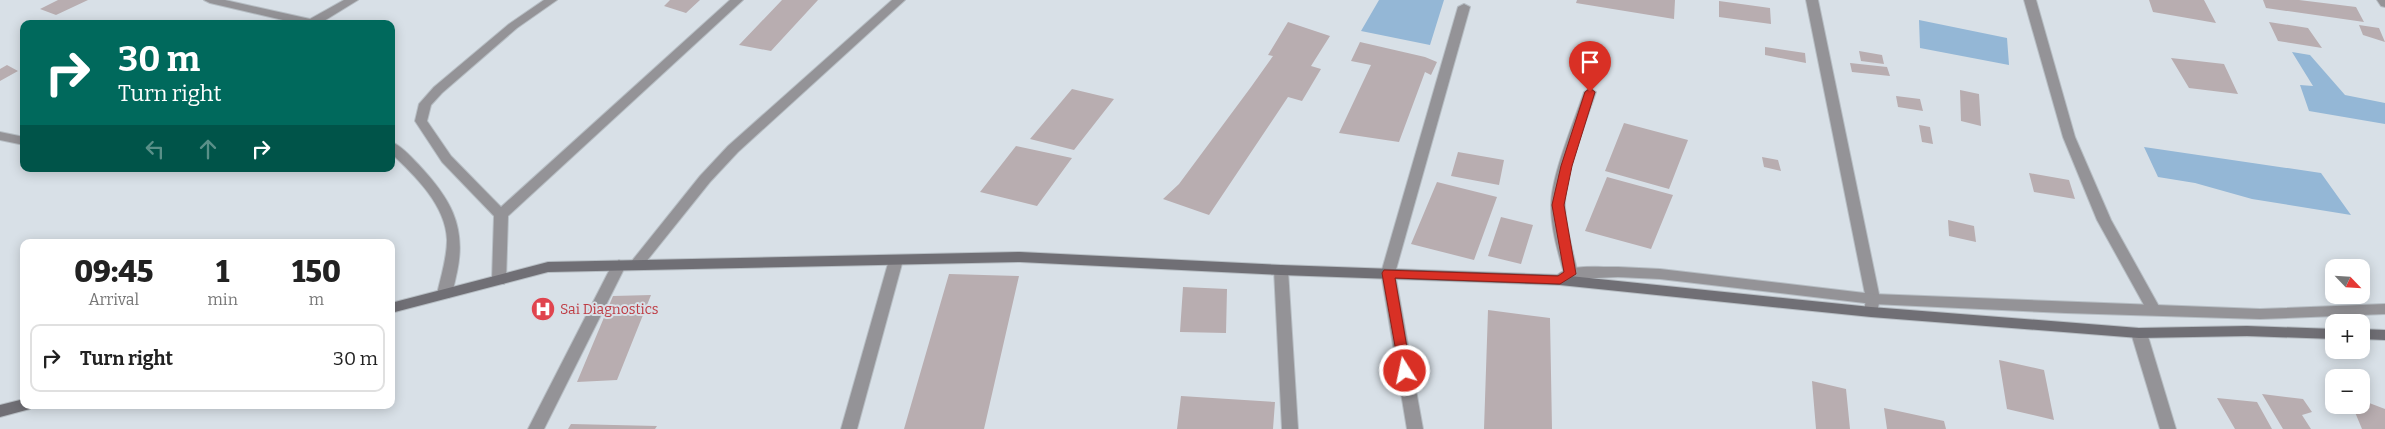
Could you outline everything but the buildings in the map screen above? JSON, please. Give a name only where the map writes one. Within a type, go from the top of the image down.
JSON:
[{"type":"main road","points":[[395,307],[548,267],[619,265],[1020,257],[1281,270],[1565,277]]},
{"type":"main road","points":[[1872,305],[2139,333],[2247,331],[2325,334]]},
{"type":"main road","points":[[2370,334],[2385,335]]},
{"type":"main road","points":[[0,411],[20,406]]},
{"type":"street","points":[[210,0],[298,20]]},
{"type":"street","points":[[316,20],[352,0]]},
{"type":"street","points":[[502,215],[448,158],[425,131],[421,121],[425,104],[438,90],[513,26],[551,0]]},
{"type":"street","points":[[499,280],[502,215],[737,0]]},
{"type":"street","points":[[636,265],[705,180],[733,149],[899,0]]},
{"type":"street","points":[[1812,0],[1872,305]]},
{"type":"street","points":[[2030,0],[2069,137],[2104,220],[2154,310]]},
{"type":"street","points":[[2383,0],[2385,4]]},
{"type":"street","points":[[1415,429],[1388,273],[1464,7]]},
{"type":"street","points":[[1590,92],[1566,166],[1558,205],[1565,277],[1618,272],[1660,274],[1872,305],[2154,310],[2260,314],[2385,309]]},
{"type":"street","points":[[0,136],[20,140]]},
{"type":"street","points":[[395,150],[430,184],[453,232],[453,248],[444,294]]},
{"type":"street","points":[[849,429],[896,260]]},
{"type":"street","points":[[536,429],[619,265]]},
{"type":"street","points":[[1281,270],[1290,429]]},
{"type":"street","points":[[2139,333],[2168,429]]},
{"type":"shaded area","points":[[1379,0],[1444,0],[1430,45],[1361,31]]},
{"type":"shaded area","points":[[1919,20],[2007,38],[2009,65],[1920,48]]},
{"type":"shaded area","points":[[2292,52],[2310,55],[2345,95],[2385,103],[2385,124],[2309,111],[2300,85],[2313,86]]},
{"type":"shaded area","points":[[2144,147],[2321,173],[2351,215],[2252,199],[2195,183],[2158,177]]},
{"type":"place","name":"Sai Diagnostics","points":[[543,309]]},
{"type":"route","points":[[1405,371],[1388,273],[1560,280],[1570,274],[1562,238],[1558,205],[1566,166],[1590,92]]}]
